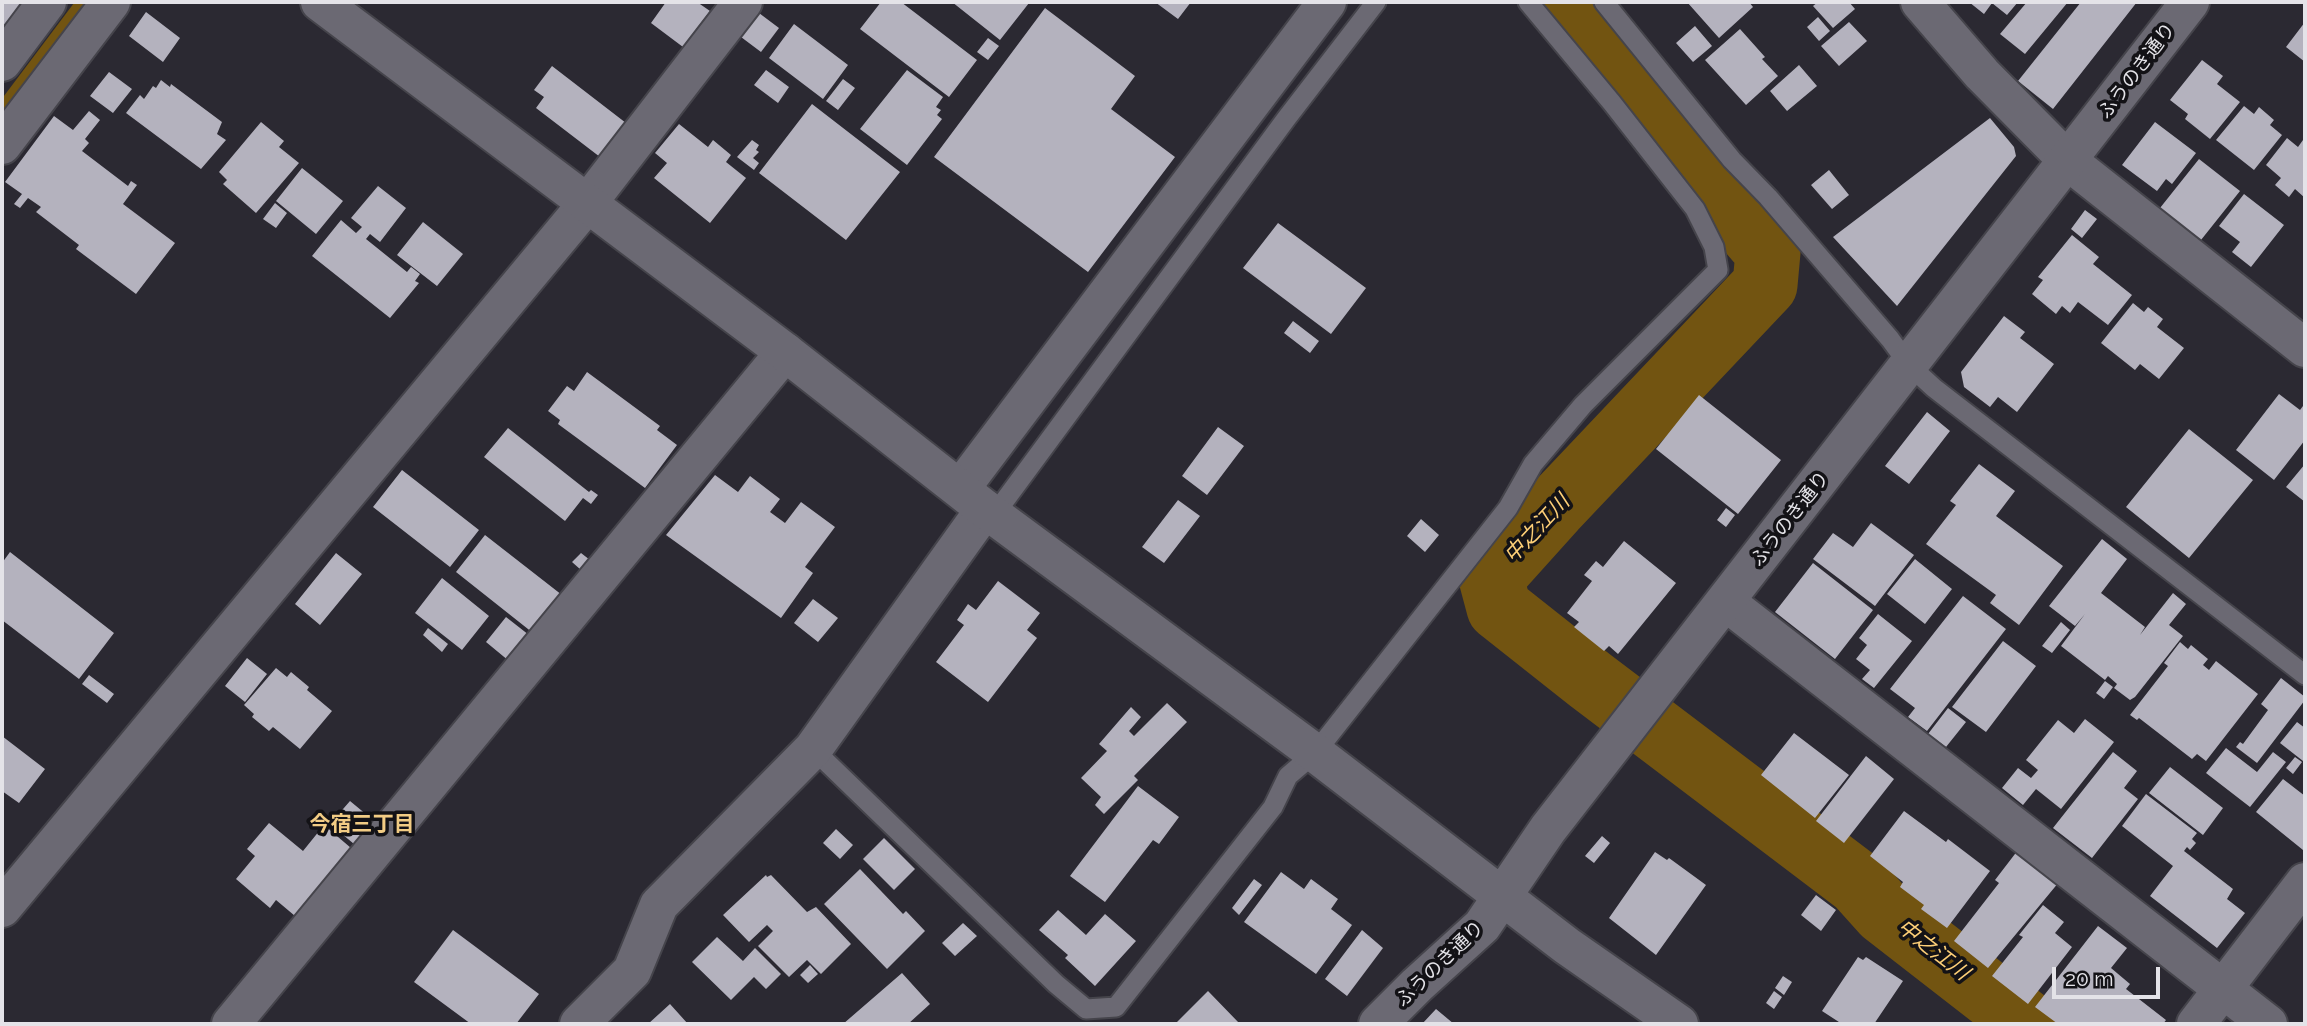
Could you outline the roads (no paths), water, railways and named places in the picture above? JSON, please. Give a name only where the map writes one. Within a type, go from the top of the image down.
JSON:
[{"type":"street","points":[[2,62],[47,2]]},
{"type":"street","points":[[2,145],[111,2]]},
{"type":"street","points":[[320,2],[1502,897],[1679,1024]]},
{"type":"street","points":[[2,908],[587,204],[743,2]]},
{"type":"street","points":[[579,1024],[632,971],[659,905],[813,749],[1327,2]]},
{"type":"street","points":[[1920,2],[1982,74],[2068,162],[2305,348]]},
{"type":"street","name":"ふうのき通り","points":[[1378,1024],[1482,926],[1548,829],[2190,2]]},
{"type":"street","points":[[231,1024],[785,352]]},
{"type":"street","points":[[1726,602],[2268,1024]]},
{"type":"street","points":[[2196,1024],[2305,882]]},
{"type":"lane","points":[[980,504],[1376,2]]},
{"type":"lane","points":[[813,749],[998,929],[1086,1009],[1116,1007],[1272,807],[1288,776],[1315,753],[1508,508],[1533,464],[1575,415],[1718,270],[1714,247],[1695,209],[1528,2]]},
{"type":"lane","points":[[1604,2],[1732,160],[1768,197],[1890,339],[1909,365],[1934,388],[2305,675]]},
{"type":"waterway","points":[[2,107],[81,2]]},
{"type":"waterway","name":"中之江川","points":[[1568,2],[1687,149],[1708,182],[1768,252],[1765,285],[1491,578],[1499,608],[1858,883],[1884,912],[2028,1024]]},
{"type":"district","name":"今宿三丁目","points":[[362,825]]}]
